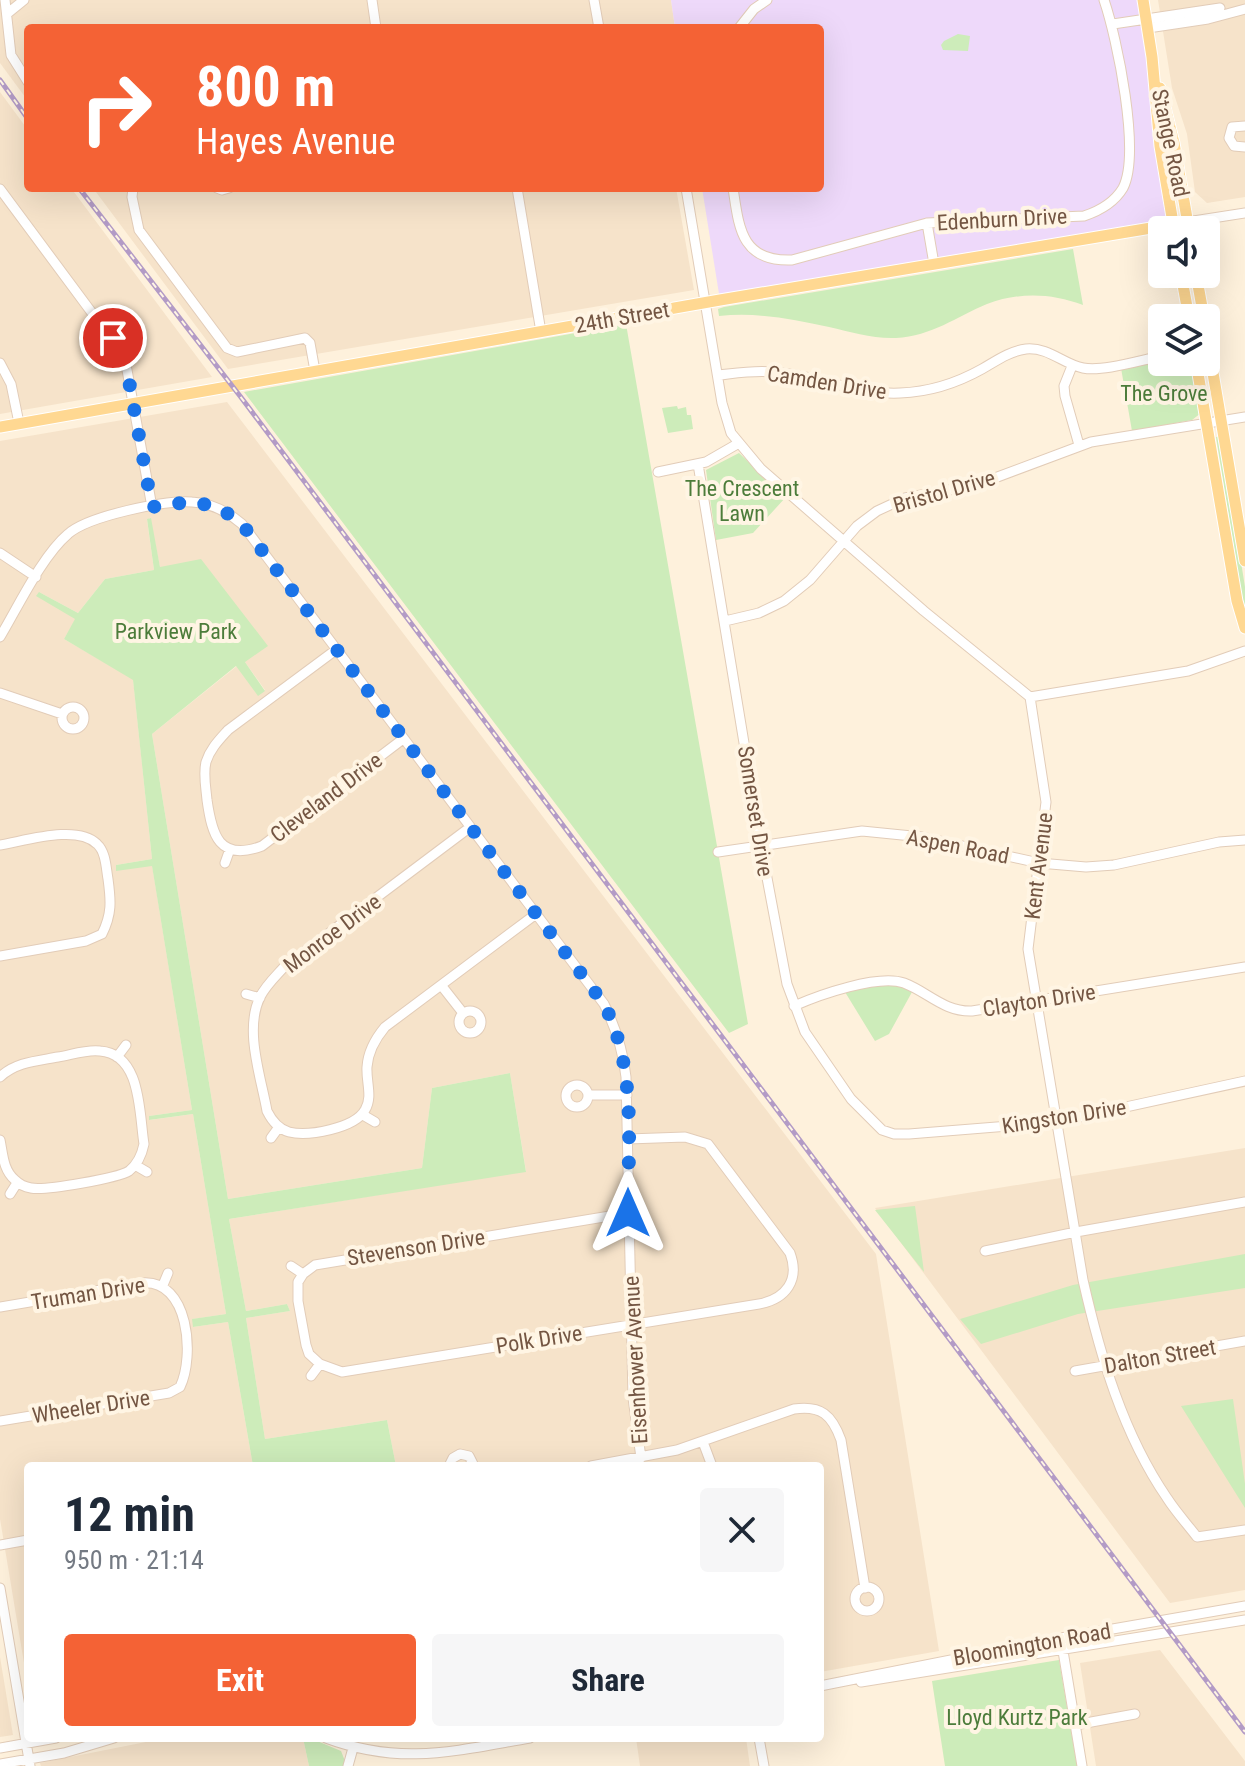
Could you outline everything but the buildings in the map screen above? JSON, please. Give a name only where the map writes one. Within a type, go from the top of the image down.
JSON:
[{"type":"main road","name":"Stange Road","points":[[1143,0],[1160,146],[1172,216]]},
{"type":"main road","name":"Stange Road","points":[[1152,57],[1174,143],[1186,216]]},
{"type":"main road","name":"24th Street","points":[[0,427],[705,303],[1148,231]]},
{"type":"main road","points":[[1199,376],[1237,601],[1245,628]]},
{"type":"main road","points":[[1214,376],[1245,561]]},
{"type":"street","points":[[5,0],[11,55],[24,76]]},
{"type":"street","points":[[8,13],[24,0]]},
{"type":"street","points":[[594,0],[598,24]]},
{"type":"street","points":[[742,24],[754,9],[767,0]]},
{"type":"street","name":"Edenburn Drive","points":[[734,192],[741,234],[754,250],[764,257],[778,260],[800,258],[927,223],[1084,216],[1097,212],[1123,187],[1129,163],[1124,85],[1113,24],[1104,0]]},
{"type":"street","points":[[372,1],[375,24]]},
{"type":"street","points":[[1113,24],[1147,23],[1221,7],[1245,9]]},
{"type":"street","points":[[1245,126],[1232,127],[1229,138],[1234,146],[1245,147]]},
{"type":"street","points":[[0,189],[113,338],[127,370],[152,507]]},
{"type":"street","points":[[134,192],[139,230],[227,348],[237,352],[305,338],[310,343],[315,371]]},
{"type":"street","points":[[518,192],[541,332]]},
{"type":"street","points":[[687,192],[727,419],[739,443],[761,469],[844,542],[1030,697],[1188,671],[1245,651]]},
{"type":"street","name":"24th Street","points":[[1220,219],[1245,213]]},
{"type":"street","points":[[927,223],[934,264]]},
{"type":"street","name":"Camden Drive","points":[[719,375],[775,372],[868,392],[900,393],[955,382],[1012,353],[1028,349],[1048,351],[1072,366],[1088,369],[1148,358]]},
{"type":"street","points":[[0,363],[11,384],[19,423]]},
{"type":"street","points":[[1072,366],[1064,386],[1079,445]]},
{"type":"street","name":"Bristol Drive","points":[[725,621],[759,613],[784,601],[810,580],[857,526],[905,498],[976,485],[1079,445],[1245,417]]},
{"type":"street","points":[[658,472],[711,460],[739,443]]},
{"type":"street","name":"Somerset Drive","points":[[698,464],[787,984],[805,1032],[823,1061],[851,1099],[882,1130]]},
{"type":"street","name":"Eisenhower Avenue","points":[[0,637],[59,542],[83,524],[101,517],[189,501],[217,507],[242,524],[604,1004],[613,1022],[624,1059],[627,1095],[634,1412],[641,1458]]},
{"type":"street","points":[[0,553],[36,577]]},
{"type":"street","points":[[225,863],[230,849],[217,841],[211,828],[205,782],[205,769],[211,751],[228,730],[337,649]]},
{"type":"street","points":[[0,693],[62,714]]},
{"type":"street","name":"Kent Avenue","points":[[1030,697],[1046,802],[1028,949],[1083,1280],[1106,1366],[1142,1456],[1167,1498],[1197,1537],[1245,1530]]},
{"type":"street","name":"Cleveland Drive","points":[[230,849],[245,851],[262,846],[403,739]]},
{"type":"street","name":"Monroe Drive","points":[[260,998],[284,967],[469,828]]},
{"type":"street","name":"Aspen Road","points":[[718,852],[862,831],[922,837],[1039,863],[1086,867],[1114,865],[1219,842],[1245,840]]},
{"type":"street","points":[[0,845],[68,834],[92,835],[103,853],[111,900],[106,937],[0,956]]},
{"type":"street","points":[[246,994],[260,998],[256,1012],[255,1044],[267,1111],[272,1121],[279,1127],[301,1133],[342,1127],[363,1115],[369,1095],[368,1057],[376,1038],[385,1027],[536,914]]},
{"type":"street","name":"Clayton Drive","points":[[794,1006],[821,994],[888,980],[901,982],[959,1012],[1245,967]]},
{"type":"street","points":[[441,985],[463,1013]]},
{"type":"street","points":[[117,1057],[126,1045]]},
{"type":"street","points":[[0,1077],[20,1064],[92,1051],[117,1057],[125,1063],[134,1080],[144,1144],[142,1153],[129,1171],[112,1177],[40,1189],[17,1183],[5,1167],[0,1140]]},
{"type":"street","name":"Kingston Drive","points":[[882,1130],[909,1134],[1057,1122],[1245,1081]]},
{"type":"street","points":[[589,1095],[627,1095]]},
{"type":"street","points":[[363,1115],[375,1122]]},
{"type":"street","points":[[271,1138],[279,1127]]},
{"type":"street","name":"Polk Drive","points":[[320,1364],[342,1372],[759,1304],[777,1299],[790,1287],[793,1262],[784,1243],[714,1150],[701,1140],[685,1137],[628,1139]]},
{"type":"street","points":[[135,1165],[147,1172]]},
{"type":"street","points":[[10,1194],[17,1183]]},
{"type":"street","points":[[985,1251],[1245,1202]]},
{"type":"street","name":"Stevenson Drive","points":[[303,1274],[325,1261],[628,1213]]},
{"type":"street","points":[[291,1266],[303,1274],[297,1291],[306,1345],[309,1354],[320,1364],[311,1376]]},
{"type":"street","points":[[163,1285],[168,1273]]},
{"type":"street","name":"Truman Drive","points":[[0,1307],[142,1283],[163,1285],[181,1311],[187,1349],[183,1390]]},
{"type":"street","name":"Dalton Street","points":[[1075,1371],[1245,1341]]},
{"type":"street","name":"Wheeler Drive","points":[[0,1421],[183,1390]]},
{"type":"street","points":[[616,1462],[703,1442],[794,1409],[808,1407],[829,1417],[841,1440],[865,1588]]},
{"type":"street","points":[[703,1442],[710,1462]]},
{"type":"street","points":[[451,1462],[460,1454],[469,1456],[472,1462]]},
{"type":"street","points":[[0,1545],[24,1541]]},
{"type":"street","points":[[0,1588],[24,1731]]},
{"type":"street","name":"Bloomington Road","points":[[824,1687],[1061,1638],[1245,1606]]},
{"type":"street","name":"Bloomington Road","points":[[824,1687],[1245,1620]]},
{"type":"street","points":[[1061,1638],[1082,1766]]},
{"type":"street","points":[[0,1674],[14,1672]]},
{"type":"street","points":[[1075,1725],[1135,1714]]},
{"type":"street","points":[[0,1748],[32,1742]]},
{"type":"street","points":[[0,1764],[30,1762],[101,1742]]},
{"type":"street","points":[[337,1742],[390,1756],[432,1761],[442,1754],[494,1742]]},
{"type":"street","points":[[760,1742],[764,1766]]},
{"type":"street","points":[[26,1743],[30,1762]]},
{"type":"street","points":[[348,1766],[353,1748]]},
{"type":"street","points":[[442,1754],[444,1766]]},
{"type":"shaded area","points":[[0,0],[671,0],[674,24],[24,24],[24,96],[0,63]]},
{"type":"shaded area","points":[[671,0],[1143,0],[1172,216],[1148,216],[1148,228],[720,300],[703,192],[824,192],[824,24],[674,24]]},
{"type":"shaded area","points":[[1158,0],[1245,0],[1245,197],[1207,203],[1195,192],[1187,134],[1172,88]]},
{"type":"shaded area","points":[[0,92],[24,125],[24,192],[74,192],[212,377],[0,414]]},
{"type":"shaded area","points":[[96,192],[677,192],[694,290],[228,369]]},
{"type":"shaded area","points":[[227,402],[876,1254],[939,1651],[824,1671],[824,1462],[395,1462],[387,1420],[265,1439],[246,1318],[290,1311],[287,1304],[246,1311],[229,1219],[526,1171],[510,1073],[432,1088],[422,1168],[228,1199],[152,734],[237,666],[258,695],[265,690],[245,662],[160,567],[150,518],[147,520],[154,570],[105,579],[78,613],[39,592],[76,619],[64,639],[133,679],[152,859],[116,865],[116,870],[152,865],[192,1110],[149,1116],[150,1120],[193,1114],[226,1314],[193,1319],[193,1327],[228,1322],[252,1462],[24,1462],[24,1663],[0,1519],[0,441]]},
{"type":"shaded area","points":[[1245,1148],[1245,1590],[1170,1603],[875,1208]]},
{"type":"shaded area","points":[[1160,1650],[1245,1761],[1245,1766],[1096,1766],[1080,1663]]},
{"type":"shaded area","points":[[0,1657],[13,1735],[0,1737]]},
{"type":"shaded area","points":[[146,1742],[304,1742],[309,1766],[41,1766],[40,1763]]},
{"type":"shaded area","points":[[637,1742],[747,1742],[750,1766],[640,1766]]},
{"type":"green space","points":[[958,34],[970,36],[968,51],[943,50],[941,45],[944,41]]},
{"type":"green space","points":[[1073,249],[1083,305],[1047,296],[1011,297],[987,304],[921,334],[896,338],[870,336],[774,317],[719,316],[718,309],[724,307]]},
{"type":"green space","points":[[626,324],[748,1024],[729,1033],[244,392]]},
{"type":"green space","name":"The Grove","points":[[1148,363],[1148,376],[1193,376],[1201,413],[1192,420],[1132,431],[1121,368]]},
{"type":"green space","points":[[677,406],[678,409],[686,407],[693,429],[668,433],[662,408]]},
{"type":"green space","points":[[1221,436],[1245,587],[1245,615],[1216,437]]},
{"type":"green space","name":"The Crescent Lawn","points":[[739,453],[786,497],[753,533],[716,540],[706,470]]},
{"type":"green space","name":"Parkview Park","points":[[151,518],[160,567],[201,559],[268,646],[245,662],[265,691],[258,696],[236,666],[152,734],[228,1199],[422,1168],[432,1088],[510,1073],[526,1172],[229,1219],[246,1311],[287,1304],[290,1311],[246,1318],[265,1439],[387,1420],[395,1462],[252,1462],[228,1322],[193,1327],[192,1319],[226,1314],[193,1114],[149,1120],[149,1116],[192,1110],[152,866],[116,871],[116,865],[152,859],[133,680],[64,639],[75,619],[36,596],[39,592],[78,613],[105,579],[154,570],[147,519]]},
{"type":"green space","points":[[886,984],[901,986],[912,992],[889,1034],[875,1041],[845,992]]},
{"type":"green space","points":[[915,1206],[924,1272],[875,1210]]},
{"type":"green space","points":[[1245,1254],[1245,1288],[1078,1314],[981,1344],[960,1319],[1073,1285]]},
{"type":"green space","points":[[1233,1399],[1245,1484],[1245,1508],[1181,1406]]},
{"type":"green space","name":"Lloyd Kurtz Park","points":[[1059,1660],[1077,1766],[945,1766],[932,1681]]},
{"type":"green space","points":[[304,1742],[320,1742],[341,1751],[345,1761],[343,1766],[309,1766]]},
{"type":"railway","points":[[0,80],[24,113]]},
{"type":"railway","points":[[82,192],[240,396],[1245,1732]]},
{"type":"route","points":[[113,338],[127,370],[152,507],[189,501],[203,503],[230,513],[242,524],[515,890],[604,1004],[624,1059],[628,1213]]}]
